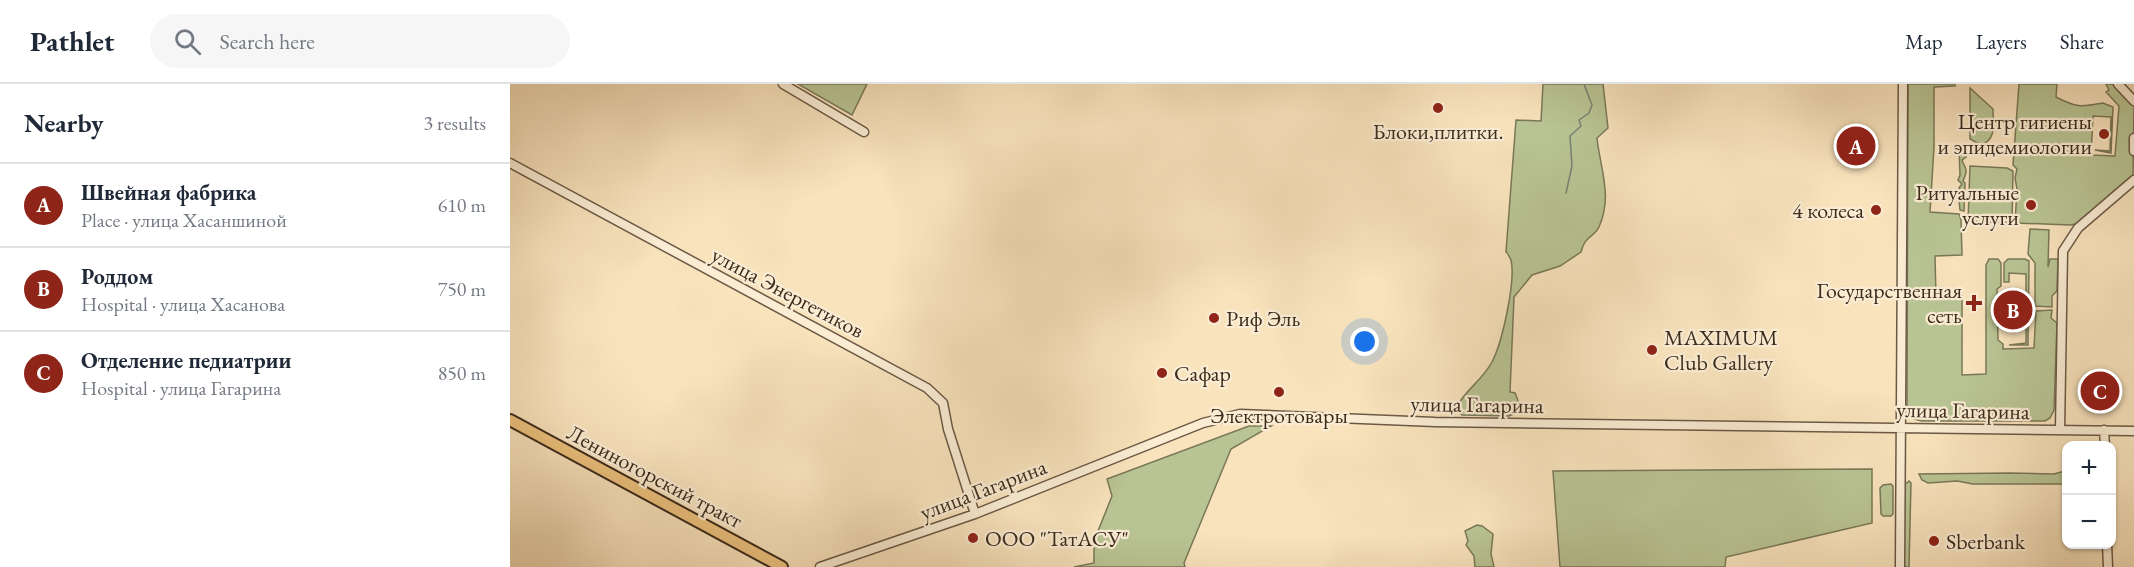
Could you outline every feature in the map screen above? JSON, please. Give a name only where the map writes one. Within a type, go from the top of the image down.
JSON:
[{"type":"main road","name":"Лениногорский тракт","points":[[510,420],[777,564]]},
{"type":"street","points":[[783,84],[864,132]]},
{"type":"street","points":[[1900,567],[1903,84]]},
{"type":"street","points":[[2118,84],[2134,101]]},
{"type":"street","points":[[2134,138],[2134,151]]},
{"type":"street","name":"улица Энергетиков","points":[[510,163],[927,388],[943,403],[948,429],[975,514]]},
{"type":"street","points":[[2060,430],[2063,251],[2078,228],[2134,180]]},
{"type":"street","name":"улица Гагарина","points":[[820,567],[975,514],[1203,423],[1240,414],[1435,422],[2134,431]]},
{"type":"street","points":[[2104,430],[2105,441]]},
{"type":"street","points":[[2108,549],[2108,567]]},
{"type":"street","name":"улица Гагарина","points":[[834,567],[845,559]]},
{"type":"street","points":[[777,564],[792,567]]},
{"type":"green space","points":[[798,84],[867,84],[852,115]]},
{"type":"green space","points":[[1543,84],[1603,84],[1608,128],[1597,138],[1605,193],[1603,216],[1597,231],[1585,242],[1581,252],[1560,266],[1532,275],[1514,297],[1510,392],[1515,393],[1518,400],[1515,412],[1509,416],[1462,415],[1457,411],[1457,406],[1492,362],[1504,327],[1512,282],[1511,260],[1506,252],[1516,120],[1541,121]]},
{"type":"green space","points":[[1908,84],[1955,84],[1955,86],[1934,87],[1934,147],[1930,212],[1959,214],[1961,220],[1962,255],[1935,256],[1936,296],[1962,296],[1962,375],[1986,374],[1986,265],[1989,259],[1998,259],[2001,263],[2001,286],[1997,289],[1998,340],[2003,344],[2003,349],[2034,348],[2036,311],[2052,310],[2051,318],[2057,323],[2054,410],[2050,418],[2045,421],[1922,421],[1914,419],[1907,411]]},
{"type":"green space","points":[[2019,84],[2057,84],[2056,97],[2069,103],[2084,106],[2103,103],[2113,107],[2111,153],[2095,150],[2110,151],[2111,117],[2093,116],[2091,155],[2115,156],[2119,106],[2106,92],[2109,90],[2106,84],[2118,84],[2134,102],[2133,176],[2079,223],[2071,225],[2015,223],[2017,169],[2013,165]]},
{"type":"green space","points":[[1970,88],[1993,109],[1992,135],[1986,143],[1981,145],[1970,139]]},
{"type":"green space","points":[[1966,145],[1966,157],[1962,160],[1966,171],[1963,181],[1965,183],[1964,211],[1960,210],[1959,188],[1962,184],[1958,180],[1960,175],[1959,148]]},
{"type":"green space","points":[[1970,166],[2007,168],[2013,171],[2012,223],[1968,222]]},
{"type":"green space","points":[[2030,229],[2049,230],[2048,267],[2050,259],[2058,259],[2057,291],[2052,296],[2052,307],[2035,306],[2035,263],[2028,254]]},
{"type":"green space","points":[[2008,259],[2029,261],[2028,345],[2009,345],[2026,343],[2026,274],[2009,273],[2009,282],[2004,282],[2004,263]]},
{"type":"green space","points":[[1249,426],[1271,426],[1231,449],[1184,563],[1185,567],[1074,567],[1094,563],[1094,541],[1112,496],[1107,479]]},
{"type":"green space","points":[[1872,469],[1872,523],[1726,557],[1725,567],[1560,567],[1553,471]]},
{"type":"green space","points":[[2062,472],[2062,484],[1973,484],[1957,481],[1928,483],[1922,480],[1919,474],[2010,473],[2054,474]]},
{"type":"green space","points":[[1909,481],[1911,483],[1909,567],[1903,567],[1902,487]]},
{"type":"green space","points":[[1891,484],[1893,486],[1893,514],[1883,516],[1880,488]]},
{"type":"green space","points":[[1477,525],[1493,534],[1491,554],[1494,567],[1475,567],[1474,556],[1466,545],[1468,541],[1465,531]]},
{"type":"waterway","points":[[1566,193],[1572,166],[1570,136],[1581,126],[1579,120],[1589,113],[1592,105],[1584,84]]},
{"type":"place","name":"Блоки,плитки.","points":[[1438,108]]},
{"type":"place","name":"Центр гигиены и эпидемиологии","points":[[2104,134]]},
{"type":"place","name":"Швейная фабрика","points":[[1856,146]]},
{"type":"place","name":"Ритуальные услуги","points":[[2031,205]]},
{"type":"place","name":"4 колеса","points":[[1876,210]]},
{"type":"place","name":"Государственная сеть","points":[[1974,303]]},
{"type":"place","name":"Роддом","points":[[2013,310]]},
{"type":"place","name":"Риф Эль","points":[[1214,318]]},
{"type":"place","name":"MAXIMUM Club Gallery","points":[[1652,350]]},
{"type":"place","name":"Сафар","points":[[1162,373]]},
{"type":"place","name":"Отделение педиатрии","points":[[2100,391]]},
{"type":"place","name":"Электротовары","points":[[1279,392]]},
{"type":"place","name":"ООО \"ТатАСУ\"","points":[[973,538]]},
{"type":"place","name":"Sberbank","points":[[1934,541]]}]
